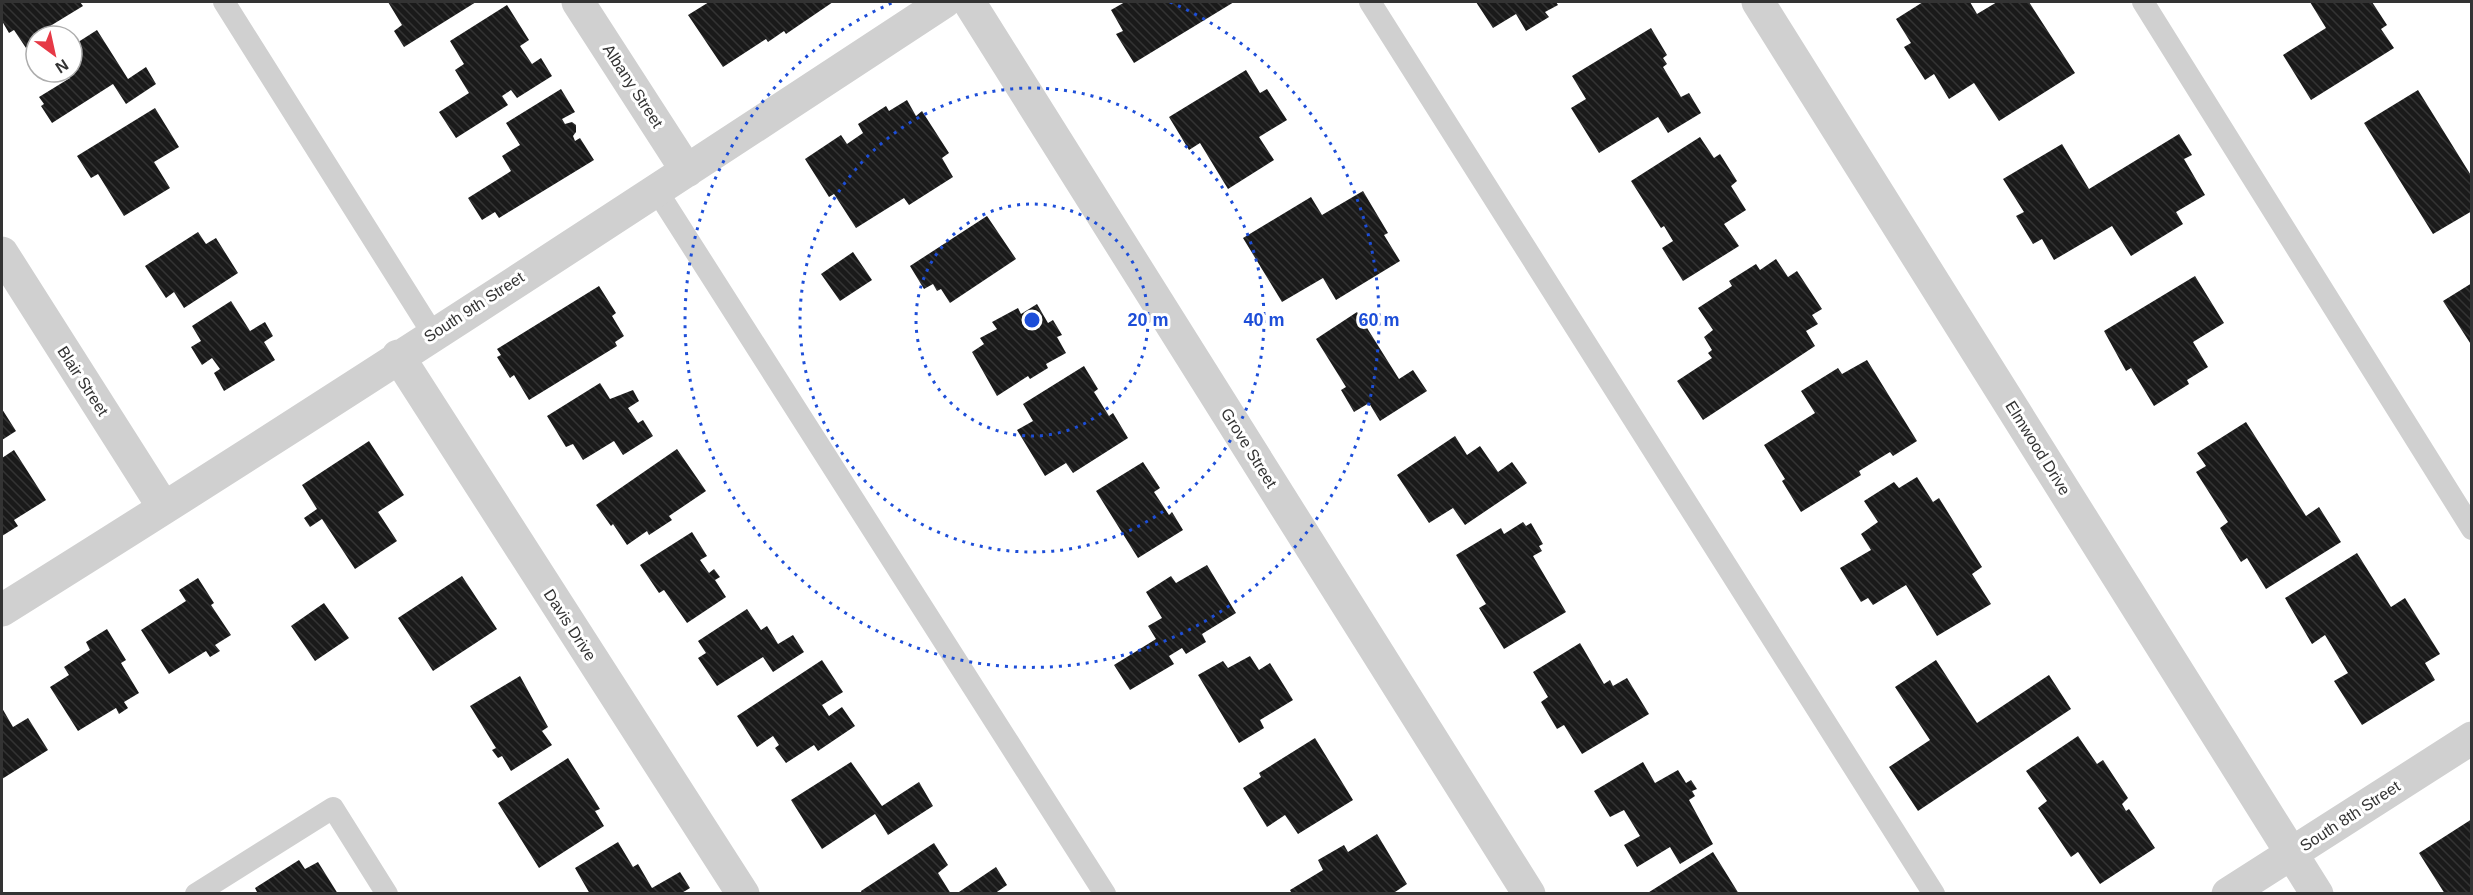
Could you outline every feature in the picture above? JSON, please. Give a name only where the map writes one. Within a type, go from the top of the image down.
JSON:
[{"type":"street","name":"Albany Street","points":[[578,2],[687,171]]},
{"type":"street","name":"South 9th Street","points":[[2,610],[657,191],[944,2]]},
{"type":"street","name":"Grove Street","points":[[969,2],[1529,894]]},
{"type":"street","name":"Elmwood Drive","points":[[1758,2],[2318,894]]},
{"type":"street","name":"Blair Street","points":[[2,253],[164,508]]},
{"type":"street","name":"Davis Drive","points":[[398,356],[743,894]]},
{"type":"street","name":"South 8th Street","points":[[2228,894],[2472,738]]},
{"type":"lane","points":[[224,2],[433,334]]},
{"type":"lane","points":[[1370,2],[1934,894]]},
{"type":"lane","points":[[2143,2],[2472,529]]},
{"type":"lane","points":[[657,191],[1105,894]]},
{"type":"lane","points":[[196,894],[333,808],[387,894]]},
{"type":"building","points":[[2,2],[80,2],[83,6],[53,24],[24,24],[24,45],[14,30],[9,33],[2,21]]},
{"type":"building","points":[[388,2],[476,2],[404,47],[394,31],[402,25]]},
{"type":"building","points":[[709,2],[833,2],[786,34],[784,31],[768,42],[766,39],[723,67],[688,15]]},
{"type":"building","points":[[1125,2],[1234,2],[1134,63],[1116,34],[1123,31],[1111,10]]},
{"type":"building","points":[[1476,2],[1556,2],[1558,5],[1545,12],[1549,17],[1526,31],[1516,14],[1493,28]]},
{"type":"building","points":[[1923,2],[1970,2],[1977,14],[1997,2],[2029,2],[2075,73],[1999,121],[1974,83],[1949,99],[1934,74],[1925,80],[1904,47],[1911,43],[1896,19]]},
{"type":"building","points":[[2310,2],[2372,2],[2387,25],[2381,29],[2394,48],[2311,100],[2283,55],[2326,28]]},
{"type":"building","points":[[507,5],[529,40],[520,46],[532,64],[541,58],[552,76],[517,98],[511,90],[502,96],[508,105],[456,138],[439,112],[469,93],[455,70],[464,64],[450,41]]},
{"type":"building","points":[[1651,28],[1667,55],[1663,58],[1667,64],[1663,67],[1681,97],[1689,93],[1701,113],[1668,133],[1658,117],[1599,153],[1571,108],[1586,99],[1572,76]]},
{"type":"building","points":[[97,30],[128,79],[146,67],[156,84],[126,104],[113,84],[52,123],[41,106],[44,104],[39,97],[60,84],[84,84],[84,38]]},
{"type":"building","points":[[1246,70],[1260,93],[1267,89],[1287,120],[1259,137],[1274,160],[1228,189],[1200,143],[1189,150],[1169,117]]},
{"type":"building","points":[[561,89],[575,112],[562,119],[565,124],[572,122],[576,125],[576,132],[573,136],[575,141],[580,138],[594,160],[499,218],[495,212],[482,220],[468,198],[511,171],[502,156],[520,145],[506,123]]},
{"type":"building","points":[[2418,90],[2472,177],[2472,211],[2433,234],[2364,123]]},
{"type":"building","points":[[907,100],[916,116],[922,111],[949,153],[942,158],[953,177],[909,205],[904,198],[856,228],[834,194],[829,197],[805,159],[841,135],[847,144],[863,133],[858,124],[886,106],[889,111]]},
{"type":"building","points":[[155,108],[179,147],[154,162],[170,188],[124,216],[98,174],[91,178],[77,156]]},
{"type":"building","points":[[2179,134],[2192,155],[2184,159],[2205,195],[2176,212],[2183,224],[2131,256],[2112,226],[2054,260],[2042,239],[2033,244],[2016,216],[2024,212],[2003,179],[2062,144],[2089,189]]},
{"type":"building","points":[[1700,137],[1714,158],[1720,154],[1737,181],[1731,186],[1746,210],[1724,224],[1739,246],[1683,281],[1662,248],[1673,241],[1664,226],[1661,228],[1631,181]]},
{"type":"building","points":[[1363,191],[1388,233],[1384,235],[1400,261],[1336,300],[1323,278],[1282,302],[1243,238],[1311,197],[1322,215]]},
{"type":"building","points":[[987,216],[1016,259],[950,303],[941,289],[937,291],[933,284],[924,289],[910,266]]},
{"type":"building","points":[[198,232],[206,244],[216,238],[238,273],[184,308],[174,292],[166,298],[145,266]]},
{"type":"building","points":[[853,252],[872,280],[840,301],[821,274]]},
{"type":"building","points":[[1776,259],[1788,277],[1797,271],[1822,309],[1812,315],[1818,324],[1806,331],[1815,346],[1703,420],[1677,381],[1712,358],[1708,353],[1712,350],[1704,337],[1713,330],[1698,308],[1732,286],[1729,281],[1756,264],[1760,270]]},
{"type":"building","points":[[2195,276],[2224,323],[2193,342],[2208,367],[2187,380],[2189,384],[2154,406],[2131,368],[2126,371],[2104,331]]},
{"type":"building","points":[[2472,283],[2472,346],[2443,301]]},
{"type":"building","points":[[599,286],[616,313],[612,316],[624,336],[615,342],[617,346],[529,400],[514,375],[510,378],[497,357],[501,355],[497,349]]},
{"type":"building","points":[[231,301],[250,331],[265,322],[273,336],[264,342],[275,360],[224,391],[214,373],[220,369],[212,358],[202,365],[191,347],[201,341],[192,326]]},
{"type":"building","points":[[1037,304],[1048,323],[1053,320],[1062,335],[1057,337],[1066,353],[1046,364],[1048,368],[1030,379],[1028,376],[997,396],[972,352],[984,344],[980,338],[997,329],[992,322],[1018,308],[1021,314]]},
{"type":"building","points":[[1357,312],[1399,379],[1413,370],[1427,391],[1380,421],[1369,403],[1354,412],[1341,390],[1346,387],[1316,339]]},
{"type":"building","points":[[1867,360],[1917,441],[1893,456],[1890,452],[1859,471],[1861,475],[1801,512],[1782,481],[1785,479],[1764,445],[1815,413],[1801,391],[1838,368],[1842,374]]},
{"type":"building","points":[[1084,366],[1098,389],[1094,392],[1109,416],[1113,413],[1128,438],[1073,473],[1066,463],[1045,476],[1017,430],[1033,421],[1023,404]]},
{"type":"building","points":[[600,383],[610,399],[633,390],[639,401],[628,408],[638,423],[643,420],[653,436],[623,455],[614,441],[583,460],[573,444],[566,447],[547,416]]},
{"type":"building","points":[[2,409],[16,431],[2,440]]},
{"type":"building","points":[[2246,422],[2306,516],[2319,507],[2341,542],[2266,589],[2247,558],[2241,562],[2220,528],[2228,522],[2196,472],[2206,466],[2197,453]]},
{"type":"building","points":[[1455,436],[1467,455],[1480,446],[1498,472],[1512,462],[1527,483],[1465,525],[1453,508],[1429,523],[1397,475]]},
{"type":"building","points":[[369,441],[404,495],[378,512],[397,541],[355,569],[322,519],[310,527],[304,518],[317,509],[302,485]]},
{"type":"building","points":[[677,449],[706,491],[669,516],[672,520],[649,535],[647,531],[627,545],[596,505]]},
{"type":"building","points":[[14,450],[46,500],[14,520],[18,526],[2,536],[2,458]]},
{"type":"building","points":[[1143,462],[1160,488],[1154,492],[1169,515],[1172,512],[1183,530],[1138,558],[1096,491]]},
{"type":"building","points":[[1917,477],[1933,502],[1939,498],[1982,567],[1972,574],[1991,604],[1937,636],[1906,585],[1873,605],[1868,598],[1861,602],[1840,568],[1871,550],[1861,534],[1878,522],[1864,501],[1894,482],[1899,488]]},
{"type":"building","points":[[1523,522],[1526,526],[1531,523],[1543,544],[1539,546],[1542,551],[1533,556],[1566,612],[1504,649],[1479,608],[1486,604],[1456,555],[1501,528],[1504,534]]},
{"type":"building","points":[[692,532],[707,556],[700,560],[709,573],[714,569],[720,577],[715,580],[726,597],[687,623],[664,590],[659,593],[640,565]]},
{"type":"building","points":[[2357,553],[2391,607],[2405,598],[2440,654],[2425,663],[2435,680],[2362,725],[2334,681],[2348,673],[2325,635],[2312,644],[2285,598]]},
{"type":"building","points":[[1207,565],[1236,613],[1202,634],[1206,642],[1186,654],[1182,648],[1169,656],[1174,664],[1130,690],[1114,665],[1156,639],[1148,626],[1162,618],[1146,592],[1171,576],[1176,583]]},
{"type":"building","points":[[462,576],[497,629],[433,671],[398,618]]},
{"type":"building","points":[[198,578],[214,603],[211,605],[231,635],[215,645],[220,651],[210,657],[206,651],[169,674],[141,630],[186,601],[179,590]]},
{"type":"building","points":[[324,603],[349,638],[315,661],[291,626]]},
{"type":"building","points":[[747,609],[761,630],[767,626],[778,644],[793,635],[804,652],[773,672],[763,657],[717,686],[698,658],[706,653],[698,641]]},
{"type":"building","points":[[107,629],[126,660],[121,663],[139,693],[124,702],[128,708],[119,714],[116,708],[78,731],[50,687],[69,675],[64,667],[90,650],[86,642]]},
{"type":"building","points":[[1580,643],[1604,684],[1610,680],[1613,686],[1627,678],[1649,714],[1582,754],[1564,725],[1557,729],[1541,702],[1548,697],[1533,672]]},
{"type":"building","points":[[1250,656],[1259,670],[1270,663],[1293,700],[1260,720],[1264,728],[1239,743],[1198,675],[1223,661],[1228,668]]},
{"type":"building","points":[[822,660],[843,692],[822,705],[829,716],[842,707],[855,726],[818,751],[814,745],[786,763],[775,748],[779,745],[773,736],[757,747],[737,716]]},
{"type":"building","points":[[1936,660],[1977,723],[2049,675],[2071,709],[1918,811],[1889,767],[1930,740],[1895,687]]},
{"type":"building","points":[[520,676],[548,727],[542,731],[552,745],[511,771],[502,756],[498,758],[492,750],[496,748],[470,706]]},
{"type":"building","points":[[2,708],[13,727],[28,718],[48,750],[2,779]]},
{"type":"building","points":[[2078,736],[2097,764],[2103,760],[2128,798],[2122,804],[2126,811],[2129,809],[2155,848],[2100,884],[2078,852],[2071,857],[2038,808],[2047,801],[2026,771]]},
{"type":"building","points":[[1315,738],[1353,800],[1298,834],[1285,815],[1267,827],[1243,788],[1261,777],[1259,773]]},
{"type":"building","points":[[568,758],[600,809],[595,811],[604,826],[539,868],[498,803]]},
{"type":"building","points":[[851,762],[882,806],[919,782],[933,806],[888,835],[875,814],[822,849],[791,800]]},
{"type":"building","points":[[1643,762],[1655,783],[1678,770],[1686,783],[1691,780],[1697,789],[1692,791],[1695,796],[1689,800],[1713,844],[1680,864],[1670,847],[1637,867],[1624,845],[1640,836],[1624,810],[1610,817],[1594,791]]},
{"type":"building","points":[[2472,819],[2472,894],[2445,894],[2419,853]]},
{"type":"building","points":[[1377,834],[1407,884],[1392,894],[1292,894],[1290,890],[1323,870],[1318,860],[1344,845],[1348,852]]},
{"type":"building","points":[[618,842],[633,867],[638,864],[652,888],[680,872],[690,888],[680,894],[590,894],[575,868]]},
{"type":"building","points":[[934,843],[948,865],[938,873],[951,894],[862,894],[861,891]]},
{"type":"building","points":[[1713,852],[1739,894],[1646,894]]},
{"type":"building","points":[[299,860],[305,869],[318,862],[338,894],[258,894],[255,888]]},
{"type":"building","points":[[996,867],[1007,885],[994,894],[956,894]]}]
